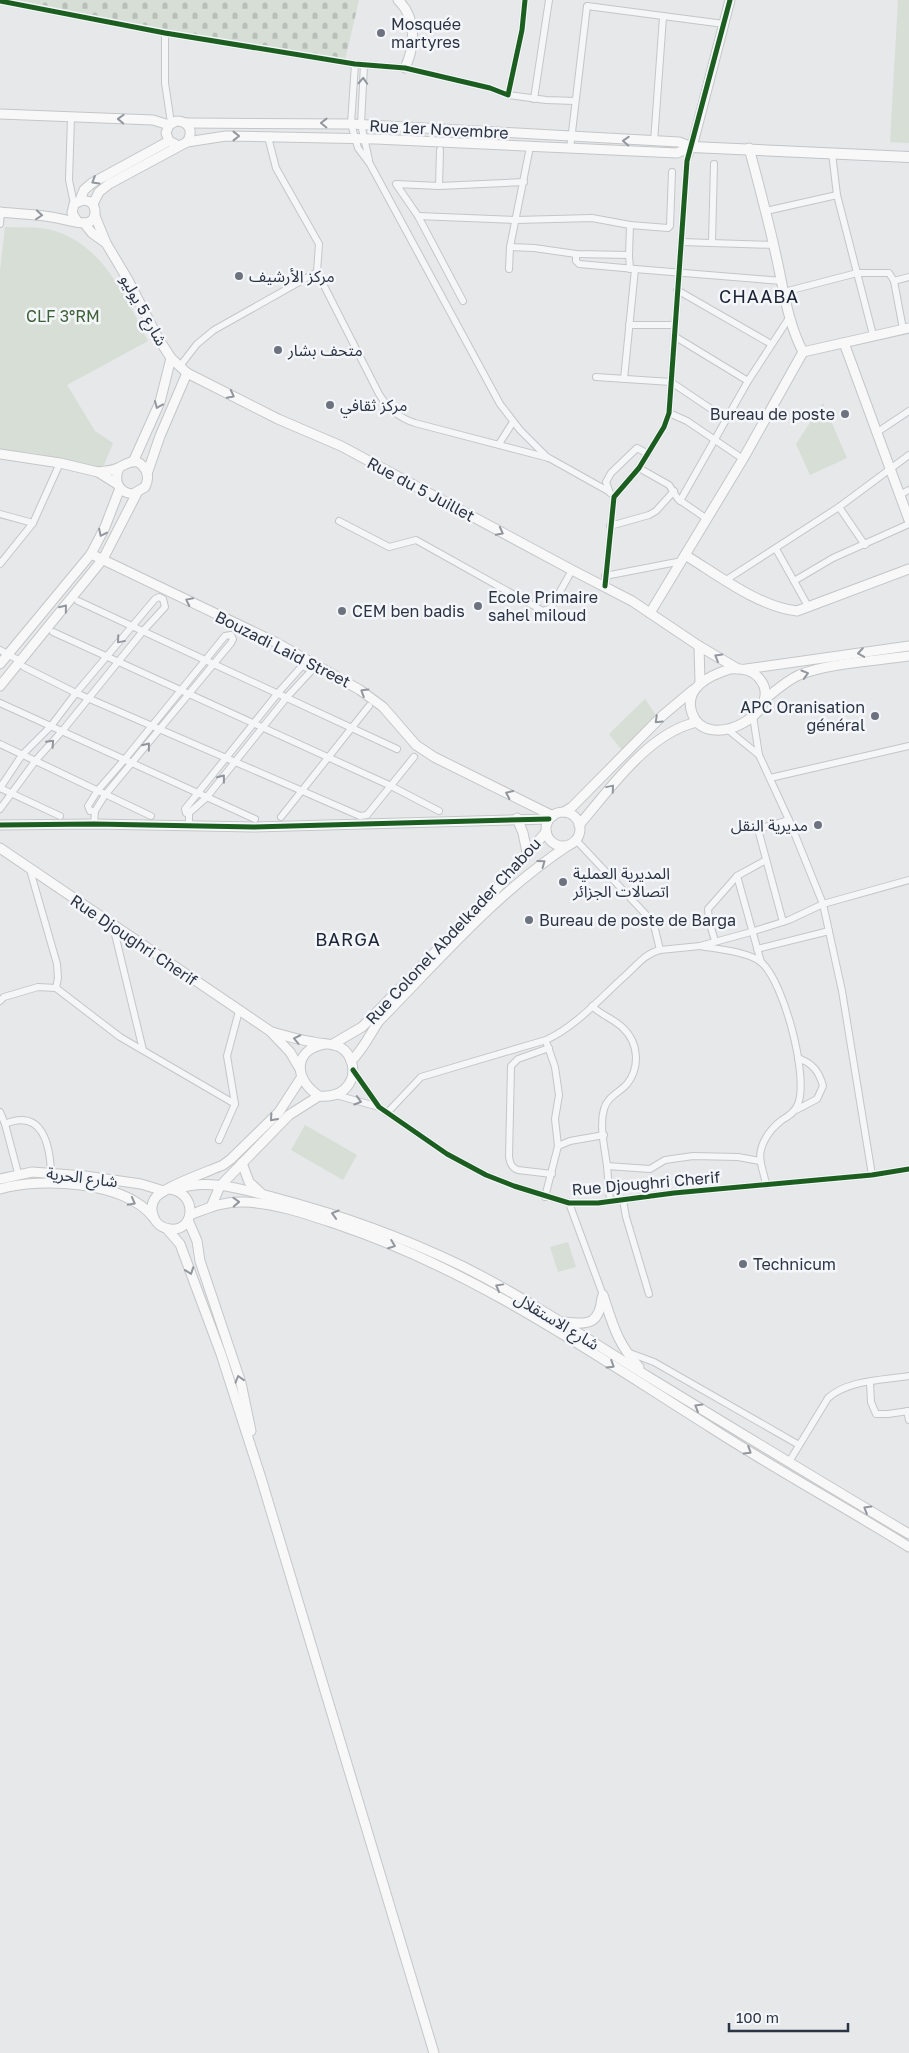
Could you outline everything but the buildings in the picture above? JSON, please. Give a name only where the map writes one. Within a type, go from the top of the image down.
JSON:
[{"type":"main road","points":[[398,0],[407,11],[412,29],[410,54],[405,68]]},
{"type":"main road","points":[[692,147],[730,0]]},
{"type":"main road","points":[[0,114],[153,120],[170,124],[179,121],[185,123],[191,132],[183,144],[109,184],[99,192],[93,204]]},
{"type":"main road","name":"Rue 1er Novembre","points":[[185,123],[356,124],[679,142],[692,147],[749,148],[909,157]]},
{"type":"main road","points":[[169,142],[166,133],[170,124]]},
{"type":"main road","name":"Rue 1er Novembre","points":[[183,144],[226,136],[359,139],[677,153],[692,147]]},
{"type":"main road","points":[[80,222],[72,213],[84,190],[92,183],[169,142],[183,144]]},
{"type":"main road","points":[[749,148],[766,211],[789,318],[793,332],[803,352]]},
{"type":"main road","points":[[0,212],[50,216],[90,222],[95,216],[96,210],[93,204],[86,200],[77,202]]},
{"type":"main road","name":"شارع 5 يوليو","points":[[95,216],[106,243],[128,280],[158,338],[171,358],[187,373]]},
{"type":"main road","name":"شارع 5 يوليو","points":[[80,222],[106,243]]},
{"type":"main road","points":[[699,646],[697,685],[690,703],[691,710],[698,722],[705,727],[727,729],[743,724],[760,708],[764,700],[765,693],[760,679],[754,673],[741,669],[699,646],[650,613],[743,460],[803,352],[906,328]]},
{"type":"main road","points":[[844,343],[890,468],[905,492],[909,520]]},
{"type":"main road","points":[[133,462],[160,402],[171,358]]},
{"type":"main road","points":[[0,686],[22,664],[103,559],[137,493],[147,483],[147,474],[160,436],[187,373]]},
{"type":"main road","name":"Rue du 5 Juillet","points":[[187,373],[278,419],[341,446],[605,586],[650,613]]},
{"type":"main road","points":[[0,454],[60,463],[98,472],[130,494],[137,493]]},
{"type":"main road","points":[[98,472],[119,468],[124,464],[133,462],[144,466],[147,474]]},
{"type":"main road","points":[[0,664],[4,652],[74,577],[91,554],[108,520],[119,486],[117,473],[119,468]]},
{"type":"main road","name":"Bouzadi Laid Street","points":[[91,554],[277,643],[332,673],[375,699],[410,739],[434,757],[551,817]]},
{"type":"main road","points":[[684,558],[760,600],[784,610],[797,611],[909,569]]},
{"type":"main road","points":[[0,825],[94,824],[254,827],[551,817],[572,807],[662,716],[697,685],[712,675],[741,669],[909,646]]},
{"type":"main road","points":[[764,700],[784,684],[798,676],[834,667],[909,656]]},
{"type":"main road","points":[[579,825],[624,773],[650,748],[677,728],[698,722]]},
{"type":"main road","points":[[551,817],[546,832],[549,839],[554,844],[562,846],[573,843],[580,833],[579,825],[574,816],[564,812]]},
{"type":"main road","points":[[517,818],[523,833],[527,852]]},
{"type":"main road","name":"Rue Colonel Abdelkader Chabou","points":[[329,1044],[362,1027],[504,881],[546,832]]},
{"type":"main road","name":"Rue Colonel Abdelkader Chabou","points":[[352,1066],[379,1021],[508,890],[540,865],[573,843]]},
{"type":"main road","name":"Rue Djoughri Cherif","points":[[1,851],[270,1031]]},
{"type":"main road","points":[[211,1207],[220,1186],[289,1114],[318,1096],[336,1095],[348,1085],[352,1066],[347,1054],[329,1044],[291,1038],[270,1031]]},
{"type":"main road","points":[[270,1031],[290,1052],[306,1086],[318,1096]]},
{"type":"main road","points":[[329,1044],[311,1049],[302,1061],[300,1073],[279,1112],[241,1150],[223,1165],[160,1194],[153,1202],[152,1213],[157,1223],[168,1229],[180,1244],[221,1354],[261,1478],[434,2053]]},
{"type":"main road","points":[[242,1163],[248,1182],[263,1195]]},
{"type":"main road","name":"شارع الحرية","points":[[0,1179],[18,1173],[51,1173],[141,1184],[169,1190]]},
{"type":"main road","name":"شارع الحرية","points":[[0,1189],[13,1185],[40,1182],[96,1188],[130,1200],[147,1210],[154,1218]]},
{"type":"main road","name":"شارع الاستقلال","points":[[169,1190],[187,1185],[220,1186],[263,1195],[356,1221],[400,1238],[462,1266],[562,1322],[909,1534]]},
{"type":"main road","points":[[169,1190],[188,1199],[190,1206],[189,1218],[197,1241],[200,1261],[241,1383],[261,1478]]},
{"type":"main road","name":"شارع الاستقلال","points":[[189,1218],[211,1207],[230,1202],[244,1202],[285,1208],[404,1249],[450,1271],[556,1331],[771,1466],[909,1547]]},
{"type":"main road","points":[[168,1229],[179,1228],[189,1218]]},
{"type":"main road","points":[[562,1322],[579,1324],[593,1320],[600,1313],[602,1295]]},
{"type":"main road","points":[[602,1295],[624,1350],[646,1375]]},
{"type":"street","points":[[508,94],[522,30],[525,0]]},
{"type":"street","points":[[534,99],[550,0]]},
{"type":"street","points":[[0,1],[165,33],[364,66],[405,68],[534,99],[575,101]]},
{"type":"street","points":[[570,149],[587,6],[724,24]]},
{"type":"street","points":[[654,142],[663,16]]},
{"type":"street","points":[[165,33],[165,83],[170,124]]},
{"type":"street","points":[[355,64],[356,124],[359,139],[370,164],[496,397],[514,422],[549,458]]},
{"type":"street","points":[[356,124],[364,66]]},
{"type":"street","points":[[71,118],[69,180],[77,202]]},
{"type":"street","points":[[268,137],[276,168],[319,244],[317,272],[379,394],[388,407],[401,417],[415,423],[549,458],[614,497]]},
{"type":"street","points":[[509,269],[510,247],[530,147]]},
{"type":"street","points":[[605,586],[614,497],[639,468],[664,427],[669,413],[687,161],[692,147]]},
{"type":"street","points":[[439,186],[440,150]]},
{"type":"street","points":[[832,153],[837,195],[873,335]]},
{"type":"street","points":[[712,242],[714,164]]},
{"type":"street","points":[[418,216],[516,220],[592,218],[668,228],[670,226],[672,172]]},
{"type":"street","points":[[463,301],[418,216],[396,184],[439,186],[524,182]]},
{"type":"street","points":[[766,211],[837,195]]},
{"type":"street","points":[[0,212],[0,224]]},
{"type":"street","points":[[624,379],[632,269],[629,255],[630,224]]},
{"type":"street","points":[[681,242],[774,245]]},
{"type":"street","points":[[510,247],[534,248],[576,254],[629,255]]},
{"type":"street","points":[[576,254],[576,261],[579,264],[782,281]]},
{"type":"street","points":[[180,366],[197,344],[214,330],[317,272]]},
{"type":"street","points":[[784,292],[857,273],[890,273],[894,281],[906,328]]},
{"type":"street","points":[[894,281],[909,277]]},
{"type":"street","points":[[677,290],[770,344]]},
{"type":"street","points":[[680,500],[770,344],[789,318]]},
{"type":"street","points":[[629,325],[675,325]]},
{"type":"street","points":[[674,336],[748,381]]},
{"type":"street","points":[[596,377],[671,382],[726,419]]},
{"type":"street","points":[[876,433],[909,411]]},
{"type":"street","points":[[669,413],[687,421],[743,460]]},
{"type":"street","points":[[498,444],[514,422]]},
{"type":"street","points":[[608,492],[606,485],[609,476],[634,451],[639,448],[648,454]]},
{"type":"street","points":[[726,580],[839,507],[909,455]]},
{"type":"street","points":[[0,564],[33,523],[60,463]]},
{"type":"street","points":[[639,468],[669,485],[680,500],[707,519]]},
{"type":"street","points":[[610,526],[649,515],[656,511],[674,491]]},
{"type":"street","points":[[839,507],[866,544]]},
{"type":"street","points":[[0,514],[33,523]]},
{"type":"street","points":[[339,521],[389,546],[416,540],[543,611],[551,608],[572,570]]},
{"type":"street","points":[[794,581],[834,558],[909,524]]},
{"type":"street","points":[[776,549],[809,608]]},
{"type":"street","points":[[605,576],[684,558]]},
{"type":"street","points":[[0,809],[13,793],[36,760],[165,607],[164,598],[159,597],[155,599],[131,626],[51,726],[22,755],[0,788],[13,793],[60,816]]},
{"type":"street","points":[[78,601],[352,726],[397,749]]},
{"type":"street","points":[[52,632],[255,723],[389,785],[439,811]]},
{"type":"street","points":[[94,824],[95,811],[105,795],[191,694],[231,643],[231,635],[224,636],[126,759],[98,790],[88,806],[90,811],[95,811]]},
{"type":"street","points":[[4,652],[22,664],[76,693],[349,813],[367,815],[389,785],[414,757]]},
{"type":"street","points":[[188,825],[189,813],[206,798],[262,727],[312,670],[302,666],[278,693],[185,809],[186,813],[189,813]]},
{"type":"street","points":[[0,702],[255,819]]},
{"type":"street","points":[[282,817],[300,791],[369,706]]},
{"type":"street","points":[[753,716],[759,754],[789,820],[823,904],[842,991],[872,1175]]},
{"type":"street","points":[[727,729],[759,754]]},
{"type":"street","points":[[0,744],[151,816]]},
{"type":"street","points":[[770,778],[909,746]]},
{"type":"street","points":[[783,922],[760,830],[789,820]]},
{"type":"street","points":[[573,843],[650,919],[654,926],[660,950]]},
{"type":"street","points":[[715,941],[708,909],[737,876],[766,860]]},
{"type":"street","points":[[30,870],[56,964],[58,978],[56,988]]},
{"type":"street","points":[[737,876],[751,932],[761,962],[773,976],[790,1023],[798,1058],[802,1090],[796,1110]]},
{"type":"street","points":[[387,1113],[421,1077],[546,1040],[564,1030],[648,956],[660,950],[700,946],[751,932],[783,922],[823,904],[909,880]]},
{"type":"street","points":[[113,926],[142,1050]]},
{"type":"street","points":[[757,949],[829,931]]},
{"type":"street","points":[[700,946],[747,956],[761,962]]},
{"type":"street","points":[[0,1001],[4,997],[38,987],[56,988],[120,1037],[235,1104]]},
{"type":"street","points":[[592,1006],[624,1028],[631,1039],[637,1058],[636,1067],[628,1083],[607,1101],[604,1109],[606,1166],[610,1201]]},
{"type":"street","points":[[219,1140],[235,1104],[227,1056],[239,1011]]},
{"type":"street","points":[[545,1197],[558,1146],[555,1119],[558,1095],[555,1067],[546,1040]]},
{"type":"street","points":[[549,1048],[518,1059],[511,1066],[509,1157],[513,1168],[518,1170],[552,1174]]},
{"type":"street","points":[[766,1185],[760,1161],[766,1136],[781,1121],[816,1099],[823,1086],[818,1072],[805,1060],[798,1058]]},
{"type":"street","points":[[352,1066],[379,1107]]},
{"type":"street","points":[[336,1095],[379,1107]]},
{"type":"street","name":"Rue Djoughri Cherif","points":[[379,1107],[448,1154],[486,1175],[545,1197],[570,1203],[623,1200],[872,1175],[909,1169]]},
{"type":"street","points":[[0,1112],[18,1173]]},
{"type":"street","points":[[5,1124],[14,1120],[24,1120],[33,1124],[43,1133],[49,1149],[51,1173]]},
{"type":"street","points":[[558,1146],[570,1141],[604,1135]]},
{"type":"street","points":[[606,1166],[650,1169],[665,1160],[693,1156],[738,1157],[760,1161]]},
{"type":"street","points":[[623,1200],[626,1217],[649,1294]]},
{"type":"street","points":[[570,1203],[602,1295]]},
{"type":"street","points":[[624,1350],[654,1362],[800,1445]]},
{"type":"street","points":[[789,1462],[828,1398],[835,1391],[849,1385],[909,1376]]},
{"type":"street","points":[[870,1382],[871,1402],[876,1414],[908,1411],[909,1420]]},
{"type":"green space","points":[[17,0],[359,0],[345,60],[157,28]]},
{"type":"green space","points":[[898,0],[909,0],[909,143],[890,142]]},
{"type":"green space","name":"CLF 3°RM","points":[[5,227],[49,229],[72,239],[88,249],[112,276],[148,341],[67,385],[95,431],[113,443],[104,465],[97,468],[35,453],[0,450],[0,271]]},
{"type":"green space","points":[[823,403],[847,458],[810,475],[796,444]]},
{"type":"green space","points":[[645,699],[659,720],[625,754],[609,734]]},
{"type":"green space","points":[[305,1125],[357,1155],[343,1180],[291,1150]]},
{"type":"green space","points":[[568,1242],[576,1267],[558,1272],[550,1247]]},
{"type":"cycle path","points":[[0,1],[165,33],[355,64],[405,68],[490,88],[508,95],[522,30],[525,0]]},
{"type":"cycle path","points":[[605,586],[614,497],[639,468],[664,427],[669,413],[687,161],[730,0]]},
{"type":"cycle path","points":[[0,825],[94,824],[254,827],[549,819]]},
{"type":"cycle path","points":[[353,1070],[379,1107],[447,1154],[486,1175],[569,1203],[598,1203],[674,1193],[872,1175],[909,1169]]},
{"type":"place","name":"Mosquée martyres","points":[[381,33]]},
{"type":"place","name":"مركز الأرشيف","points":[[239,276]]},
{"type":"place","name":"متحف بشار","points":[[278,350]]},
{"type":"place","name":"مركز ثقافي","points":[[330,405]]},
{"type":"place","name":"Bureau de poste","points":[[845,414]]},
{"type":"place","name":"Ecole Primaire sahel miloud","points":[[478,606]]},
{"type":"place","name":"CEM ben badis","points":[[342,611]]},
{"type":"place","name":"APC Oranisation général","points":[[875,716]]},
{"type":"place","name":"مديرية النقل","points":[[818,825]]},
{"type":"place","name":"المديرية العملية اتصالات الجزائر","points":[[563,882]]},
{"type":"place","name":"Bureau de poste de Barga","points":[[529,920]]},
{"type":"place","name":"Technicum","points":[[743,1264]]},
{"type":"district","name":"CHAABA","points":[[759,296]]},
{"type":"district","name":"BARGA","points":[[348,939]]}]
